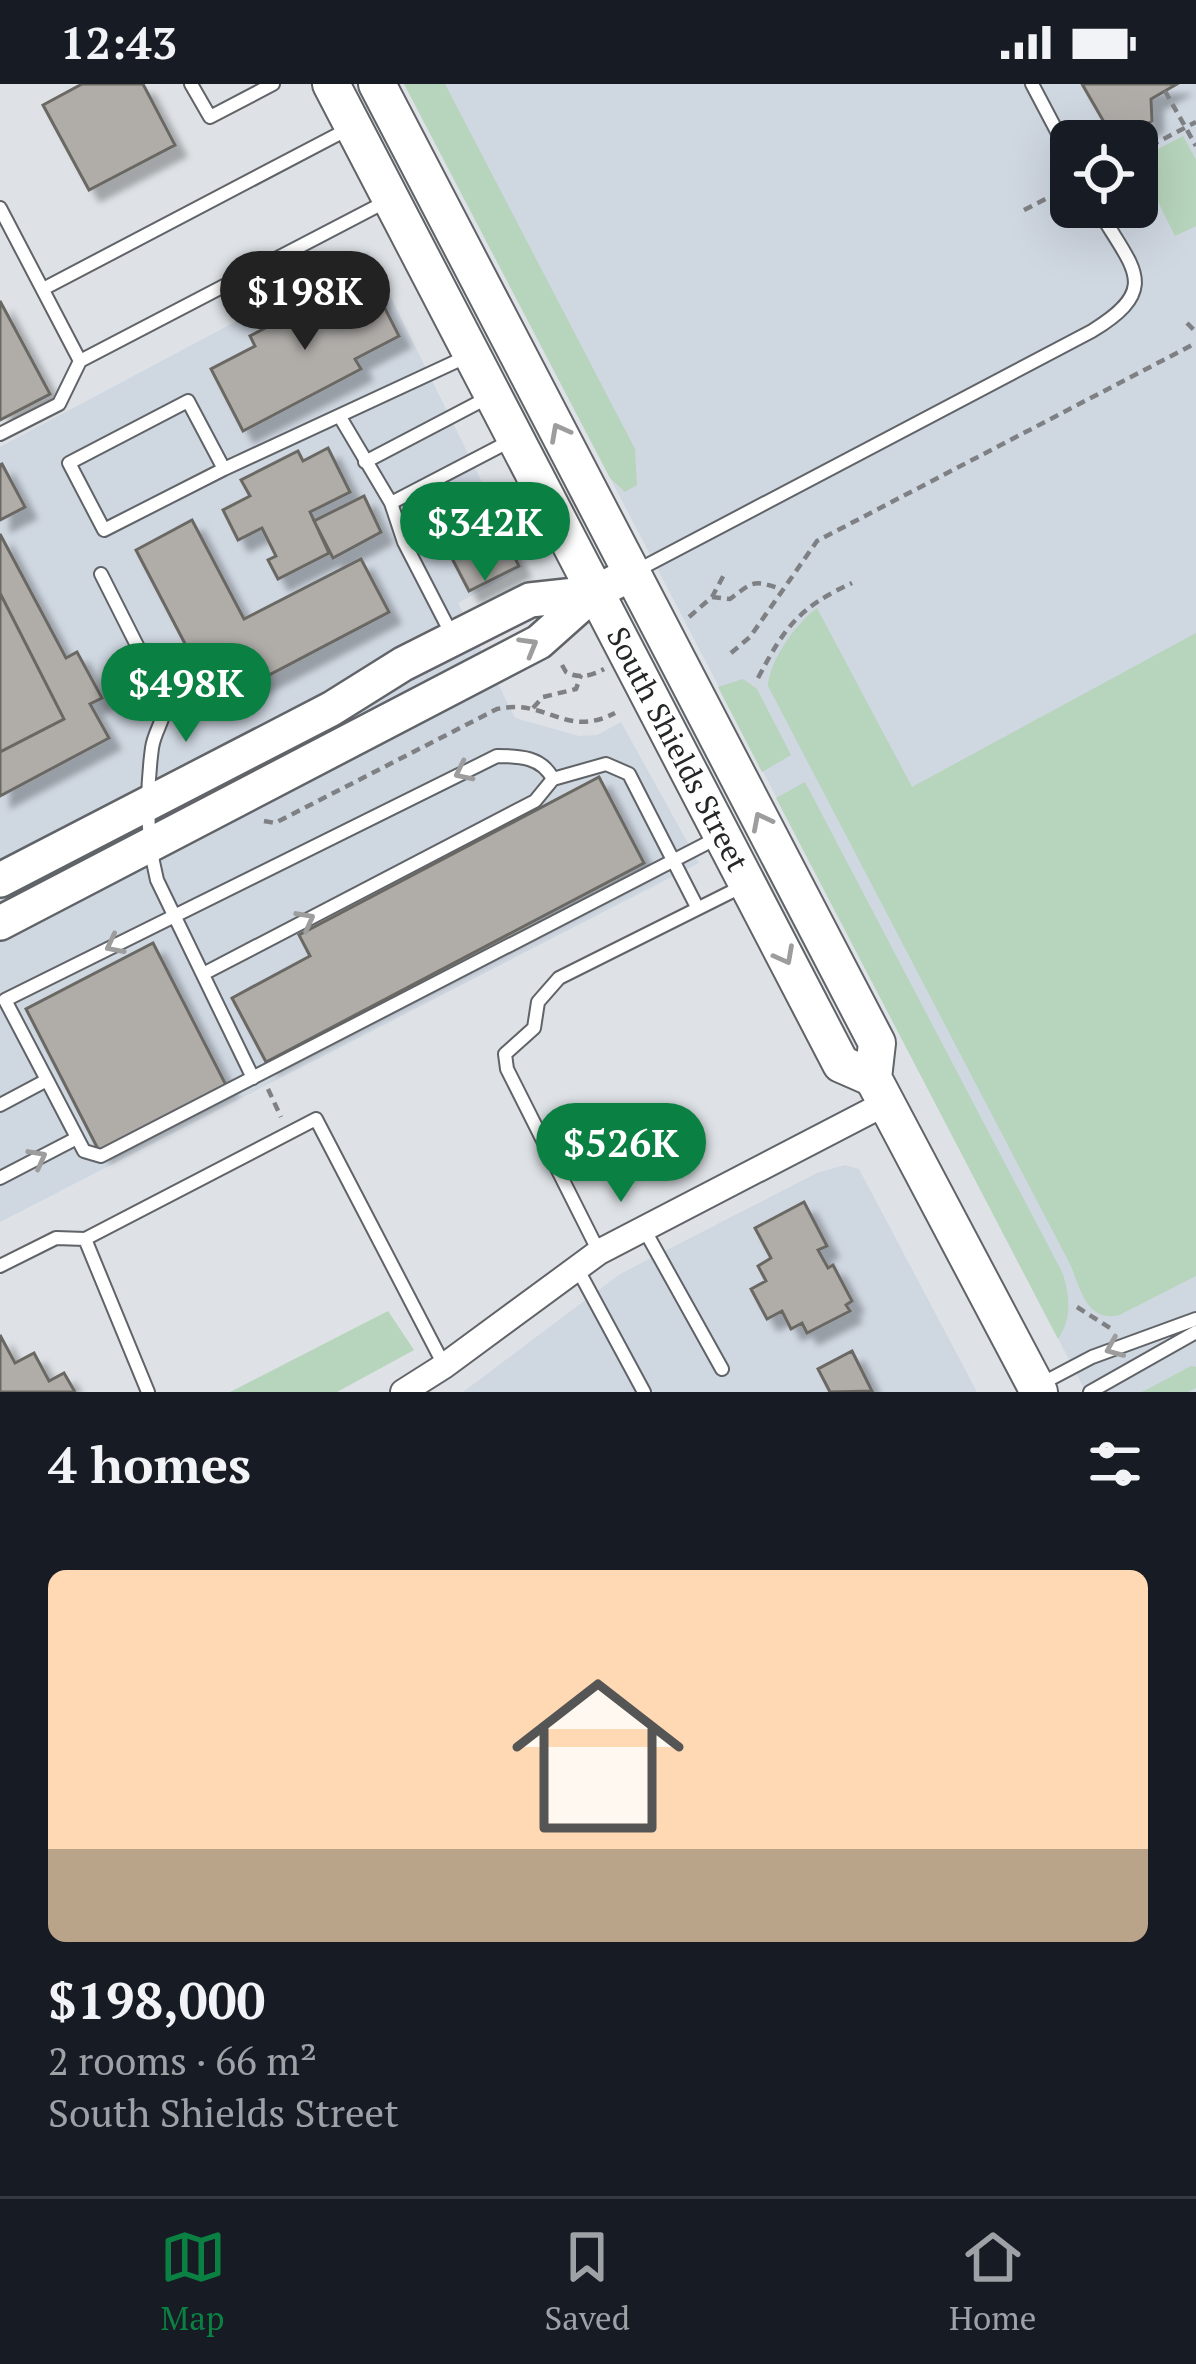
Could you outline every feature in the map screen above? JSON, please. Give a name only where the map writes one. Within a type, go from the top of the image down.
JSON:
[{"type":"main road","name":"South Shields Street","points":[[331,84],[841,1064],[880,1090]]},
{"type":"main road","name":"South Shields Street","points":[[377,84],[877,1043],[880,1090],[1037,1389]]},
{"type":"main road","points":[[0,923],[539,642],[594,592],[631,574]]},
{"type":"main road","points":[[0,880],[332,709],[453,638],[530,600],[594,592]]},
{"type":"street","points":[[403,1392],[599,1252],[880,1090]]},
{"type":"lane","points":[[191,84],[209,117],[273,84]]},
{"type":"lane","points":[[1032,84],[1051,120]]},
{"type":"lane","points":[[43,289],[353,126]]},
{"type":"lane","points":[[0,434],[59,404],[80,361],[391,198]]},
{"type":"lane","points":[[0,208],[80,361]]},
{"type":"lane","points":[[631,574],[1092,331],[1129,307],[1136,292],[1135,276],[1109,228]]},
{"type":"lane","points":[[224,469],[188,401],[69,463],[104,530],[471,354]]},
{"type":"lane","points":[[365,461],[494,394]]},
{"type":"lane","points":[[340,416],[391,503],[404,542],[453,638]]},
{"type":"lane","points":[[391,503],[516,438]]},
{"type":"lane","points":[[101,574],[166,703],[152,750],[147,804],[149,847],[157,880],[254,1078]]},
{"type":"lane","points":[[554,778],[547,766],[524,757],[497,755],[3,994],[84,1150],[101,1156],[722,836]]},
{"type":"lane","points":[[202,974],[535,801],[554,778],[606,764],[629,774],[697,907]]},
{"type":"lane","points":[[599,1252],[507,1069],[505,1054],[534,1028],[538,1002],[559,978],[747,884]]},
{"type":"lane","points":[[0,1105],[47,1080]]},
{"type":"lane","points":[[0,1266],[56,1238],[85,1239],[316,1119],[444,1366]]},
{"type":"lane","points":[[0,1178],[77,1138]]},
{"type":"lane","points":[[644,1228],[722,1369]]},
{"type":"lane","points":[[85,1239],[148,1392]]},
{"type":"lane","points":[[577,1267],[644,1392]]},
{"type":"lane","points":[[1037,1389],[1092,1358],[1196,1319]]},
{"type":"lane","points":[[1090,1392],[1196,1333]]},
{"type":"path","points":[[1165,91],[1196,146]]},
{"type":"path","points":[[1158,142],[1196,122]]},
{"type":"path","points":[[1024,210],[1050,197]]},
{"type":"path","points":[[1187,322],[1196,332]]},
{"type":"path","points":[[731,653],[751,637],[817,541],[1196,343]]},
{"type":"path","points":[[684,620],[712,597],[726,571]]},
{"type":"path","points":[[712,597],[730,598],[748,583],[781,589]]},
{"type":"path","points":[[758,678],[784,628],[800,613],[852,583]]},
{"type":"path","points":[[559,660],[566,672],[594,676]]},
{"type":"path","points":[[532,708],[543,698],[568,694],[581,676]]},
{"type":"path","points":[[261,820],[275,823],[496,709],[515,705],[588,724],[615,713]]},
{"type":"path","points":[[254,1078],[265,1084],[289,1133]]},
{"type":"path","points":[[1077,1307],[1110,1328]]},
{"type":"shaded area","points":[[405,84],[1196,84],[1196,1392],[1086,1392]]},
{"type":"shaded area","points":[[368,251],[524,567],[458,603],[515,718],[579,736],[597,735],[621,722],[699,863],[0,1222],[0,447]]},
{"type":"shaded area","points":[[845,1165],[859,1169],[977,1392],[463,1392],[620,1274],[817,1173]]},
{"type":"green space","points":[[404,84],[445,84],[635,449],[637,485],[625,492],[610,478]]},
{"type":"green space","points":[[1183,136],[1196,160],[1196,226],[1175,236],[1158,202],[1158,149]]},
{"type":"green space","points":[[817,608],[912,787],[1196,633],[1196,1276],[1119,1315],[1100,1314],[1082,1294],[768,686],[785,643]]},
{"type":"green space","points":[[743,679],[757,689],[791,755],[762,772],[718,687]]},
{"type":"green space","points":[[805,782],[1063,1274],[1068,1308],[1058,1339],[776,798]]},
{"type":"green space","points":[[388,1311],[414,1350],[337,1392],[230,1392]]},
{"type":"green space","points":[[1196,1367],[1196,1388],[1142,1392]]},
{"type":"building","points":[[82,84],[143,84],[175,145],[89,190],[43,105]]},
{"type":"building","points":[[1082,84],[1177,84],[1151,99],[1152,120],[1103,120]]},
{"type":"building","points":[[368,275],[399,336],[355,359],[361,369],[243,431],[211,369],[255,346],[250,336]]},
{"type":"building","points":[[0,301],[50,394],[0,420]]},
{"type":"building","points":[[328,448],[350,492],[310,512],[329,553],[278,579],[268,560],[276,556],[262,528],[238,540],[223,510],[250,496],[241,480],[298,451],[303,461]]},
{"type":"building","points":[[0,465],[25,507],[0,520]]},
{"type":"building","points":[[364,496],[381,532],[333,558],[314,521]]},
{"type":"building","points":[[483,496],[519,566],[469,591],[433,522]]},
{"type":"building","points":[[192,520],[244,619],[361,559],[389,612],[216,703],[136,550]]},
{"type":"building","points":[[0,534],[66,658],[77,652],[102,698],[90,704],[109,738],[0,796],[0,752],[64,719],[0,593]]},
{"type":"building","points":[[0,593],[64,719],[0,752]]},
{"type":"building","points":[[599,777],[644,863],[266,1062],[232,998],[310,956],[299,935]]},
{"type":"building","points":[[153,943],[226,1085],[99,1151],[26,1009]]},
{"type":"building","points":[[804,1202],[827,1246],[818,1250],[828,1268],[833,1265],[852,1301],[846,1305],[850,1311],[807,1333],[802,1323],[791,1329],[782,1311],[767,1319],[751,1289],[766,1281],[758,1266],[771,1258],[755,1228]]},
{"type":"building","points":[[0,1335],[15,1363],[34,1353],[49,1381],[64,1373],[75,1392],[0,1392]]},
{"type":"building","points":[[852,1351],[872,1391],[830,1392],[818,1369]]}]
